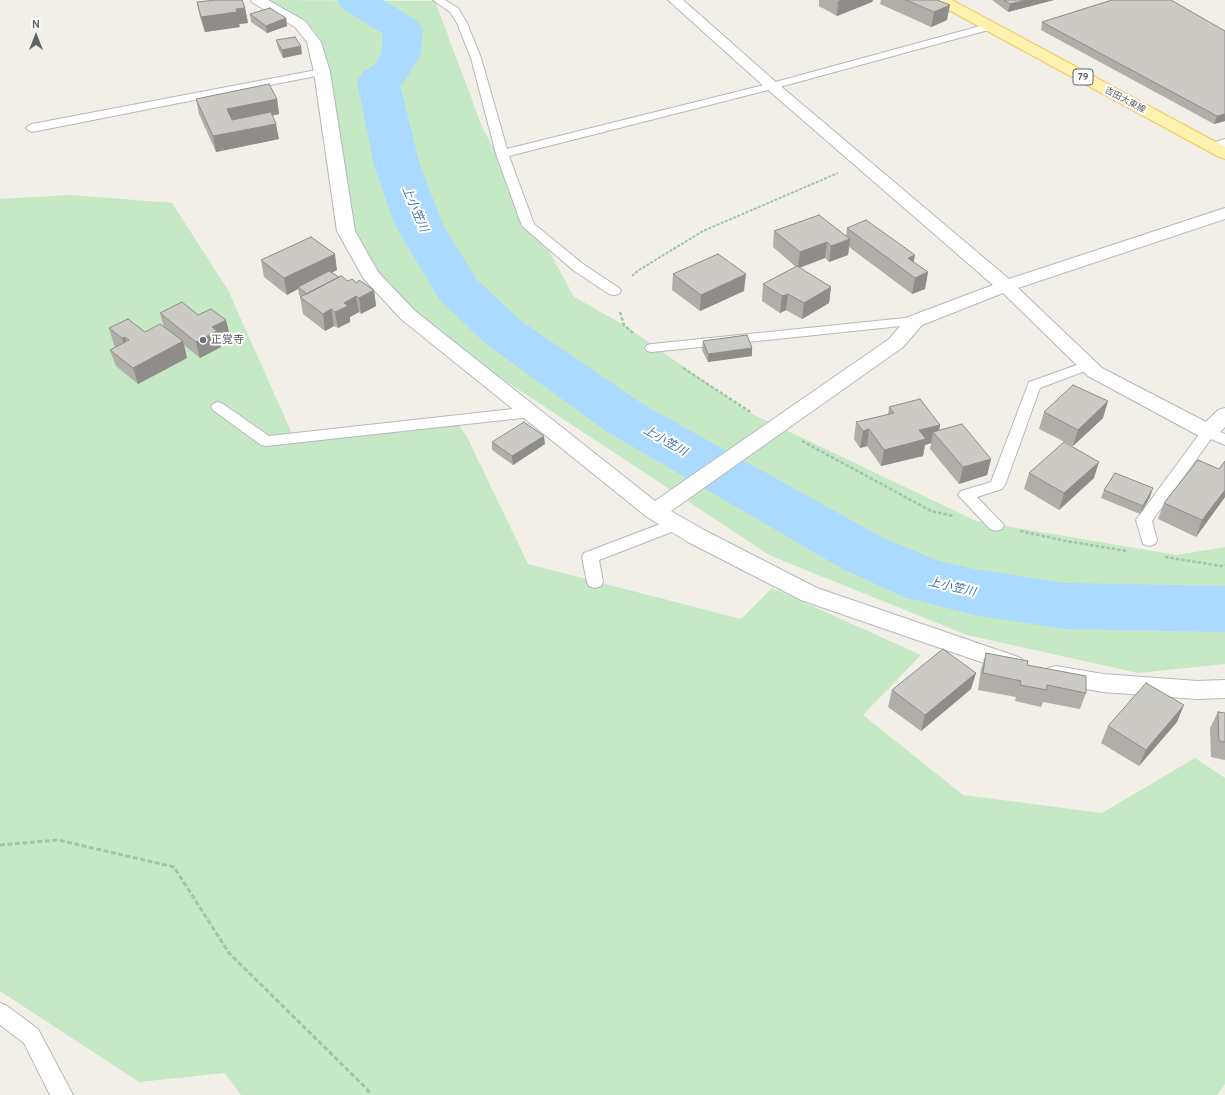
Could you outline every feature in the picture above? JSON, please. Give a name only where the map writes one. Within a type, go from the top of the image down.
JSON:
[{"type":"main road","name":"吉田大東線","points":[[941,0],[988,27],[1221,148]]},
{"type":"street","points":[[258,0],[300,24],[314,42],[322,72],[346,231],[370,275],[408,315],[655,512],[696,536],[809,594],[972,651],[1040,672],[1103,683],[1197,690],[1225,688]]},
{"type":"street","points":[[675,0],[772,86],[1006,286],[1096,372],[1217,436],[1225,415]]},
{"type":"street","points":[[655,512],[896,343],[916,321],[1006,286],[1225,213]]},
{"type":"lane","points":[[438,0],[454,10],[462,23],[476,58],[502,154],[528,226],[578,267],[614,291]]},
{"type":"lane","points":[[502,154],[772,86],[988,27]]},
{"type":"lane","points":[[32,128],[322,72]]},
{"type":"lane","points":[[652,348],[916,321]]},
{"type":"lane","points":[[996,525],[966,495],[997,485],[1034,385],[1088,365]]},
{"type":"lane","points":[[218,407],[266,441],[530,412]]},
{"type":"lane","points":[[1149,540],[1144,520],[1217,436]]},
{"type":"lane","points":[[595,582],[590,557],[676,524]]},
{"type":"lane","points":[[0,1013],[30,1036],[62,1095]]},
{"type":"path","points":[[0,845],[58,840],[174,867],[229,953],[367,1089],[370,1095]]},
{"type":"green space","points":[[257,0],[435,1],[483,129],[574,297],[624,325],[748,412],[976,521],[1176,555],[1225,547],[1225,664],[1138,673],[967,635],[771,556],[422,326],[370,275],[337,176],[315,30]]},
{"type":"green space","points":[[71,195],[172,203],[228,290],[294,438],[456,420],[468,439],[528,564],[741,619],[772,588],[921,655],[863,715],[963,795],[1102,813],[1195,758],[1225,778],[1225,1084],[1217,1095],[241,1095],[225,1073],[139,1082],[0,991],[0,199]]},
{"type":"building","points":[[242,0],[245,8],[236,9],[237,12],[201,17],[197,2]]},
{"type":"building","points":[[906,0],[937,0],[950,5],[934,12]]},
{"type":"building","points":[[1004,0],[1026,0],[1010,4]]},
{"type":"building","points":[[1112,0],[1171,0],[1225,31],[1225,114],[1217,116],[1042,22]]},
{"type":"building","points":[[270,8],[286,18],[266,26],[250,14]]},
{"type":"building","points":[[295,37],[301,46],[282,50],[276,40]]},
{"type":"building","points":[[269,84],[277,99],[227,109],[232,120],[271,112],[276,124],[213,136],[196,99]]},
{"type":"building","points":[[819,215],[850,239],[831,246],[827,242],[800,252],[774,231]]},
{"type":"building","points":[[866,220],[915,255],[908,258],[928,272],[915,278],[847,228]]},
{"type":"building","points":[[311,237],[335,254],[284,278],[261,260]]},
{"type":"building","points":[[718,254],[746,274],[701,295],[673,274]]},
{"type":"building","points":[[797,266],[831,287],[804,303],[788,294],[782,296],[763,284]]},
{"type":"building","points":[[329,271],[339,277],[307,294],[298,287]]},
{"type":"building","points":[[341,276],[348,281],[352,279],[357,283],[359,280],[374,290],[359,298],[356,296],[344,303],[348,306],[335,312],[331,309],[323,314],[300,297]]},
{"type":"building","points":[[182,302],[198,315],[211,309],[226,320],[212,327],[217,331],[196,342],[160,313]]},
{"type":"building","points":[[128,319],[145,332],[160,324],[183,341],[133,368],[110,350],[129,340],[125,337],[122,338],[109,328]]},
{"type":"building","points":[[747,335],[752,348],[708,354],[703,341]]},
{"type":"building","points":[[1073,385],[1108,401],[1078,430],[1044,412]]},
{"type":"building","points":[[920,399],[940,425],[919,430],[926,439],[884,450],[869,429],[863,431],[856,422],[894,413],[889,407]]},
{"type":"building","points":[[524,422],[544,436],[512,456],[492,442]]},
{"type":"building","points":[[962,424],[991,459],[963,467],[933,432]]},
{"type":"building","points":[[1064,442],[1099,462],[1064,493],[1029,473]]},
{"type":"building","points":[[1198,460],[1219,469],[1225,461],[1225,490],[1202,520],[1164,503]]},
{"type":"building","points":[[1115,473],[1153,488],[1143,506],[1104,490]]},
{"type":"building","points":[[943,649],[976,673],[925,715],[892,690]]},
{"type":"building","points":[[986,653],[1028,661],[1027,665],[1086,676],[1086,693],[1047,685],[1047,690],[1020,685],[1021,681],[983,673]]},
{"type":"building","points":[[1146,683],[1184,705],[1146,750],[1108,726]]},
{"type":"building","points":[[1218,712],[1225,713],[1225,742],[1219,741]]},
{"type":"waterway","name":"上小笠川","points":[[356,0],[403,29],[401,54],[389,73],[378,81],[397,165],[419,225],[458,289],[503,332],[625,418],[864,554],[926,581],[974,592],[1065,606],[1225,609]]},
{"type":"place","name":"正覚寺","points":[[203,340]]}]
